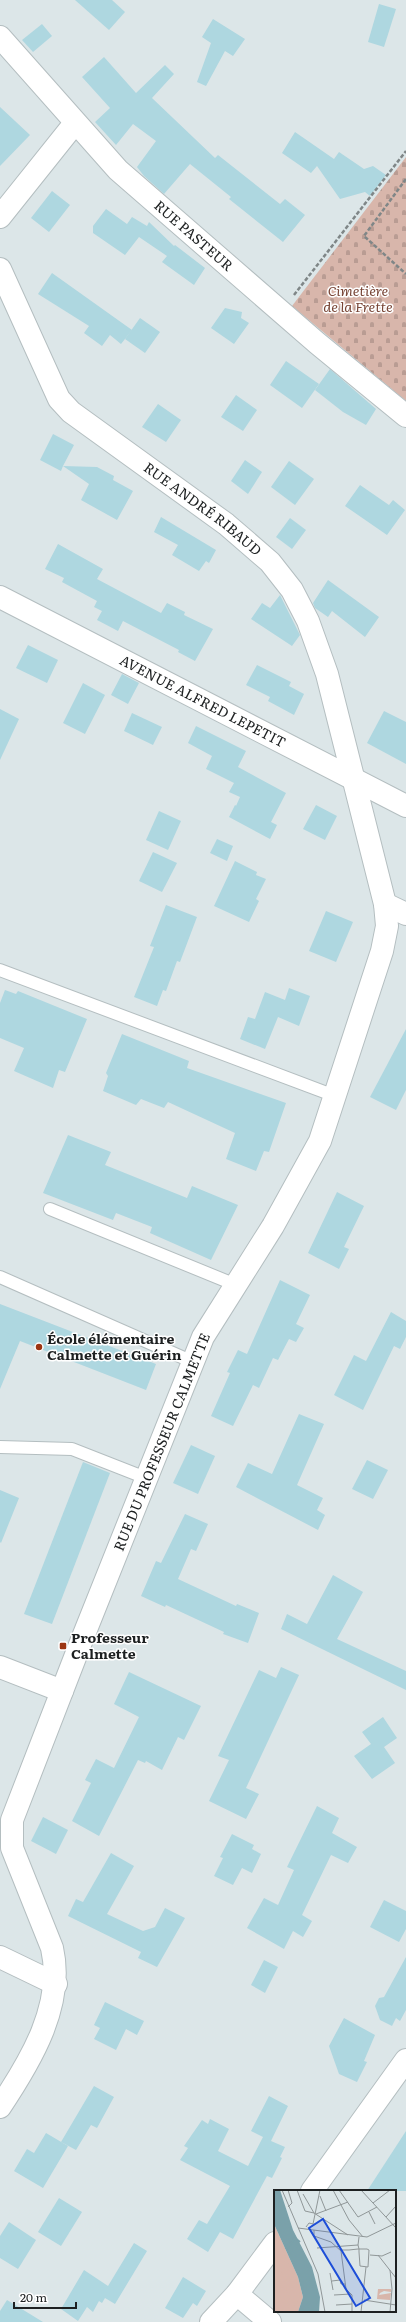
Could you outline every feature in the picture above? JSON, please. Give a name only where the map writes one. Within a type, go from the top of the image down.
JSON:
[{"type":"street","name":"RUE PASTEUR","points":[[0,37],[118,170],[406,416]]},
{"type":"street","points":[[0,217],[75,123]]},
{"type":"street","name":"RUE ANDRÉ RIBAUD","points":[[0,269],[60,399],[71,412],[226,524],[282,574],[308,621],[327,674],[350,769],[356,780]]},
{"type":"street","name":"AVENUE ALFRED LEPETIT","points":[[0,597],[406,806]]},
{"type":"street","name":"RUE DU PROFESSEUR CALMETTE","points":[[0,2108],[15,2084],[44,2026],[56,1984],[56,1965],[52,1948],[12,1848],[12,1820],[203,1337],[273,1226],[320,1141],[382,951],[387,926],[385,904],[356,780]]},
{"type":"street","points":[[385,904],[406,914]]},
{"type":"street","points":[[0,1667],[62,1691]]},
{"type":"street","points":[[0,1957],[56,1984]]},
{"type":"street","points":[[313,2190],[406,2060]]},
{"type":"street","points":[[211,2322],[238,2294],[274,2244]]},
{"type":"street","points":[[238,2294],[270,2322]]},
{"type":"lane","points":[[0,970],[335,1096]]},
{"type":"lane","points":[[50,1209],[236,1285]]},
{"type":"lane","points":[[0,1277],[193,1362]]},
{"type":"lane","points":[[0,1447],[72,1449],[146,1478]]},
{"type":"path","points":[[282,311],[406,151]]},
{"type":"path","points":[[406,179],[364,236],[406,274]]},
{"type":"green space","name":"Cimetière de la Frette","points":[[406,157],[406,401],[292,306]]},
{"type":"building","points":[[75,0],[112,0],[125,12],[109,30]]},
{"type":"building","points":[[379,4],[396,9],[384,47],[368,42]]},
{"type":"building","points":[[213,19],[245,39],[233,56],[225,51],[206,86],[197,82],[211,43],[202,37]]},
{"type":"building","points":[[42,24],[52,36],[33,52],[22,40]]},
{"type":"building","points":[[104,57],[136,93],[165,65],[174,74],[152,98],[215,158],[218,155],[280,204],[285,199],[305,215],[283,242],[229,199],[231,197],[190,164],[164,194],[144,176],[137,167],[156,141],[133,124],[116,145],[95,122],[110,108],[82,77]]},
{"type":"building","points":[[0,107],[30,135],[0,166]]},
{"type":"building","points":[[295,132],[334,159],[339,152],[364,169],[373,166],[386,175],[370,196],[365,192],[340,199],[317,166],[311,173],[282,153]]},
{"type":"building","points":[[52,191],[70,205],[49,232],[31,218]]},
{"type":"building","points":[[106,209],[127,224],[132,217],[147,226],[149,222],[174,246],[175,245],[205,268],[194,285],[162,262],[167,256],[139,237],[125,255],[93,233],[93,226]]},
{"type":"building","points":[[52,273],[132,330],[121,344],[110,335],[102,346],[84,333],[89,326],[38,294]]},
{"type":"building","points":[[225,308],[242,312],[241,318],[249,323],[234,344],[211,328]]},
{"type":"building","points":[[140,318],[160,332],[145,353],[125,339]]},
{"type":"building","points":[[286,361],[319,384],[302,408],[270,385]]},
{"type":"building","points":[[330,369],[376,409],[366,425],[343,412],[315,390]]},
{"type":"building","points":[[236,395],[257,410],[243,431],[221,417]]},
{"type":"building","points":[[158,404],[181,420],[166,442],[142,427]]},
{"type":"building","points":[[53,434],[74,445],[61,471],[40,460]]},
{"type":"building","points":[[245,460],[262,472],[248,494],[231,481]]},
{"type":"building","points":[[289,461],[314,479],[295,505],[271,487]]},
{"type":"building","points":[[63,466],[97,467],[114,476],[113,480],[133,491],[117,520],[81,500],[89,484]]},
{"type":"building","points":[[360,485],[389,505],[393,500],[405,510],[387,535],[345,506]]},
{"type":"building","points":[[161,517],[216,550],[209,563],[206,561],[199,571],[172,555],[178,545],[154,532]]},
{"type":"building","points":[[290,518],[306,530],[292,549],[276,537]]},
{"type":"building","points":[[58,544],[103,569],[97,579],[161,613],[167,603],[185,612],[184,615],[213,629],[195,661],[178,652],[179,650],[123,621],[118,631],[97,620],[102,611],[94,607],[97,601],[62,582],[64,578],[45,569]]},
{"type":"building","points":[[328,580],[379,617],[365,637],[332,611],[328,617],[315,608],[313,603]]},
{"type":"building","points":[[280,595],[300,635],[292,646],[251,619],[262,603],[270,608]]},
{"type":"building","points":[[28,645],[58,660],[47,683],[16,668]]},
{"type":"building","points":[[257,665],[291,682],[289,686],[304,694],[294,715],[268,701],[270,697],[246,685]]},
{"type":"building","points":[[122,674],[139,683],[128,704],[111,695]]},
{"type":"building","points":[[83,683],[105,695],[85,734],[63,723]]},
{"type":"building","points":[[0,709],[19,719],[0,760]]},
{"type":"building","points":[[384,711],[406,722],[406,764],[367,743]]},
{"type":"building","points":[[132,713],[162,727],[153,745],[124,731]]},
{"type":"building","points":[[196,726],[246,751],[238,767],[286,793],[271,822],[277,825],[270,839],[229,817],[240,797],[229,792],[234,783],[206,769],[212,756],[188,743]]},
{"type":"building","points":[[316,805],[337,816],[325,840],[303,829]]},
{"type":"building","points":[[159,811],[181,821],[168,850],[146,840]]},
{"type":"building","points":[[217,839],[233,846],[227,861],[210,853]]},
{"type":"building","points":[[153,852],[177,863],[162,892],[139,881]]},
{"type":"building","points":[[235,861],[257,872],[256,875],[266,879],[256,899],[259,901],[249,922],[214,906]]},
{"type":"building","points":[[166,905],[197,917],[180,962],[177,961],[166,991],[163,990],[157,1006],[134,997],[154,947],[150,946]]},
{"type":"building","points":[[326,911],[353,922],[336,962],[309,951]]},
{"type":"building","points":[[289,988],[310,996],[299,1026],[278,1017],[265,1049],[240,1039],[248,1017],[255,1019],[265,992],[285,1000]]},
{"type":"building","points":[[5,990],[16,994],[18,991],[87,1019],[65,1072],[59,1070],[53,1088],[14,1071],[24,1048],[0,1038],[0,1003]]},
{"type":"building","points":[[406,1029],[406,1090],[396,1110],[370,1097]]},
{"type":"building","points":[[122,1034],[189,1061],[187,1068],[286,1103],[269,1152],[264,1151],[256,1171],[226,1159],[235,1133],[168,1102],[164,1108],[141,1099],[136,1105],[103,1091],[108,1076],[106,1073]]},
{"type":"building","points":[[68,1135],[111,1152],[105,1165],[187,1198],[192,1186],[238,1205],[211,1260],[150,1233],[152,1227],[116,1213],[113,1220],[43,1193]]},
{"type":"building","points":[[337,1192],[364,1206],[344,1247],[349,1249],[339,1269],[308,1253]]},
{"type":"building","points":[[280,1280],[310,1295],[296,1324],[304,1328],[296,1342],[289,1339],[278,1360],[273,1358],[259,1388],[253,1385],[233,1426],[211,1416],[230,1373],[227,1372],[238,1350],[247,1354]]},
{"type":"building","points":[[0,1304],[156,1364],[146,1390],[20,1341],[0,1389]]},
{"type":"building","points":[[391,1312],[406,1321],[406,1337],[400,1349],[394,1346],[363,1410],[334,1395],[354,1355],[366,1361]]},
{"type":"building","points":[[299,1414],[324,1424],[297,1485],[323,1498],[317,1510],[325,1515],[318,1530],[236,1487],[248,1463],[272,1474]]},
{"type":"building","points":[[191,1445],[215,1456],[198,1494],[173,1483]]},
{"type":"building","points":[[367,1460],[388,1470],[373,1499],[352,1489]]},
{"type":"building","points":[[83,1462],[110,1473],[52,1624],[24,1614]]},
{"type":"building","points":[[0,1490],[19,1498],[1,1543],[0,1542]]},
{"type":"building","points":[[185,1514],[208,1524],[196,1551],[191,1549],[178,1579],[236,1606],[237,1604],[259,1613],[248,1643],[223,1634],[224,1632],[166,1605],[165,1607],[141,1596],[156,1561],[161,1563]]},
{"type":"building","points":[[333,1575],[363,1592],[337,1639],[406,1671],[406,1690],[281,1629],[287,1614],[307,1624]]},
{"type":"building","points":[[281,1667],[299,1675],[246,1788],[259,1794],[246,1819],[209,1801],[229,1760],[218,1756],[259,1670],[276,1678]]},
{"type":"building","points":[[129,1672],[201,1706],[184,1740],[178,1737],[162,1770],[146,1761],[145,1763],[138,1760],[99,1836],[72,1821],[91,1783],[85,1780],[96,1759],[114,1768],[139,1717],[114,1704]]},
{"type":"building","points":[[383,1717],[397,1738],[384,1747],[395,1763],[372,1779],[354,1756],[371,1744],[362,1732]]},
{"type":"building","points":[[317,1806],[339,1818],[332,1833],[357,1847],[348,1863],[331,1855],[302,1915],[312,1921],[303,1937],[293,1931],[284,1949],[247,1928],[264,1898],[278,1905],[294,1870],[287,1867]]},
{"type":"building","points":[[43,1817],[68,1830],[56,1854],[31,1841]]},
{"type":"building","points":[[232,1834],[254,1845],[252,1849],[261,1854],[252,1873],[242,1868],[233,1885],[214,1876],[223,1858],[220,1857]]},
{"type":"building","points":[[111,1853],[134,1866],[107,1914],[143,1931],[155,1927],[165,1908],[185,1918],[157,1967],[138,1958],[141,1952],[68,1916],[76,1899],[83,1902]]},
{"type":"building","points":[[384,1900],[406,1911],[406,1929],[399,1942],[370,1927]]},
{"type":"building","points":[[406,1957],[406,2010],[400,2021],[396,2018],[392,2026],[380,2020],[375,2006],[379,1998],[384,1997]]},
{"type":"building","points":[[264,1960],[278,1967],[265,1993],[251,1985]]},
{"type":"building","points":[[105,2002],[144,2021],[137,2035],[126,2029],[116,2050],[94,2039],[100,2028],[94,2025]]},
{"type":"building","points":[[344,2018],[375,2035],[364,2061],[367,2062],[357,2082],[339,2074],[329,2046]]},
{"type":"building","points":[[94,2086],[114,2097],[97,2128],[91,2125],[76,2150],[61,2142]]},
{"type":"building","points":[[269,2096],[288,2106],[271,2141],[285,2147],[280,2157],[282,2158],[272,2178],[267,2176],[233,2239],[220,2232],[208,2252],[187,2239],[199,2220],[207,2224],[230,2186],[180,2160],[188,2148],[184,2146],[202,2120],[208,2124],[210,2119],[229,2129],[218,2151],[248,2166],[263,2137],[251,2131]]},
{"type":"building","points":[[406,2131],[406,2191],[368,2190]]},
{"type":"building","points":[[46,2133],[68,2146],[43,2188],[14,2171],[27,2149],[34,2153]]},
{"type":"building","points":[[59,2198],[82,2212],[61,2246],[38,2232]]},
{"type":"building","points":[[9,2222],[36,2240],[18,2269],[0,2258],[0,2236]]},
{"type":"building","points":[[134,2243],[147,2251],[115,2304],[105,2298],[102,2303],[99,2301],[93,2312],[87,2307],[78,2321],[61,2309],[84,2270],[108,2286]]},
{"type":"building","points":[[183,2277],[206,2291],[197,2306],[193,2303],[183,2318],[165,2308]]},
{"type":"building","points":[[7,2300],[43,2322],[0,2322],[0,2311]]},
{"type":"place","name":"École élémentaire Calmette et Guérin","points":[[39,1347]]},
{"type":"place","name":"Professeur Calmette","points":[[63,1646]]}]
